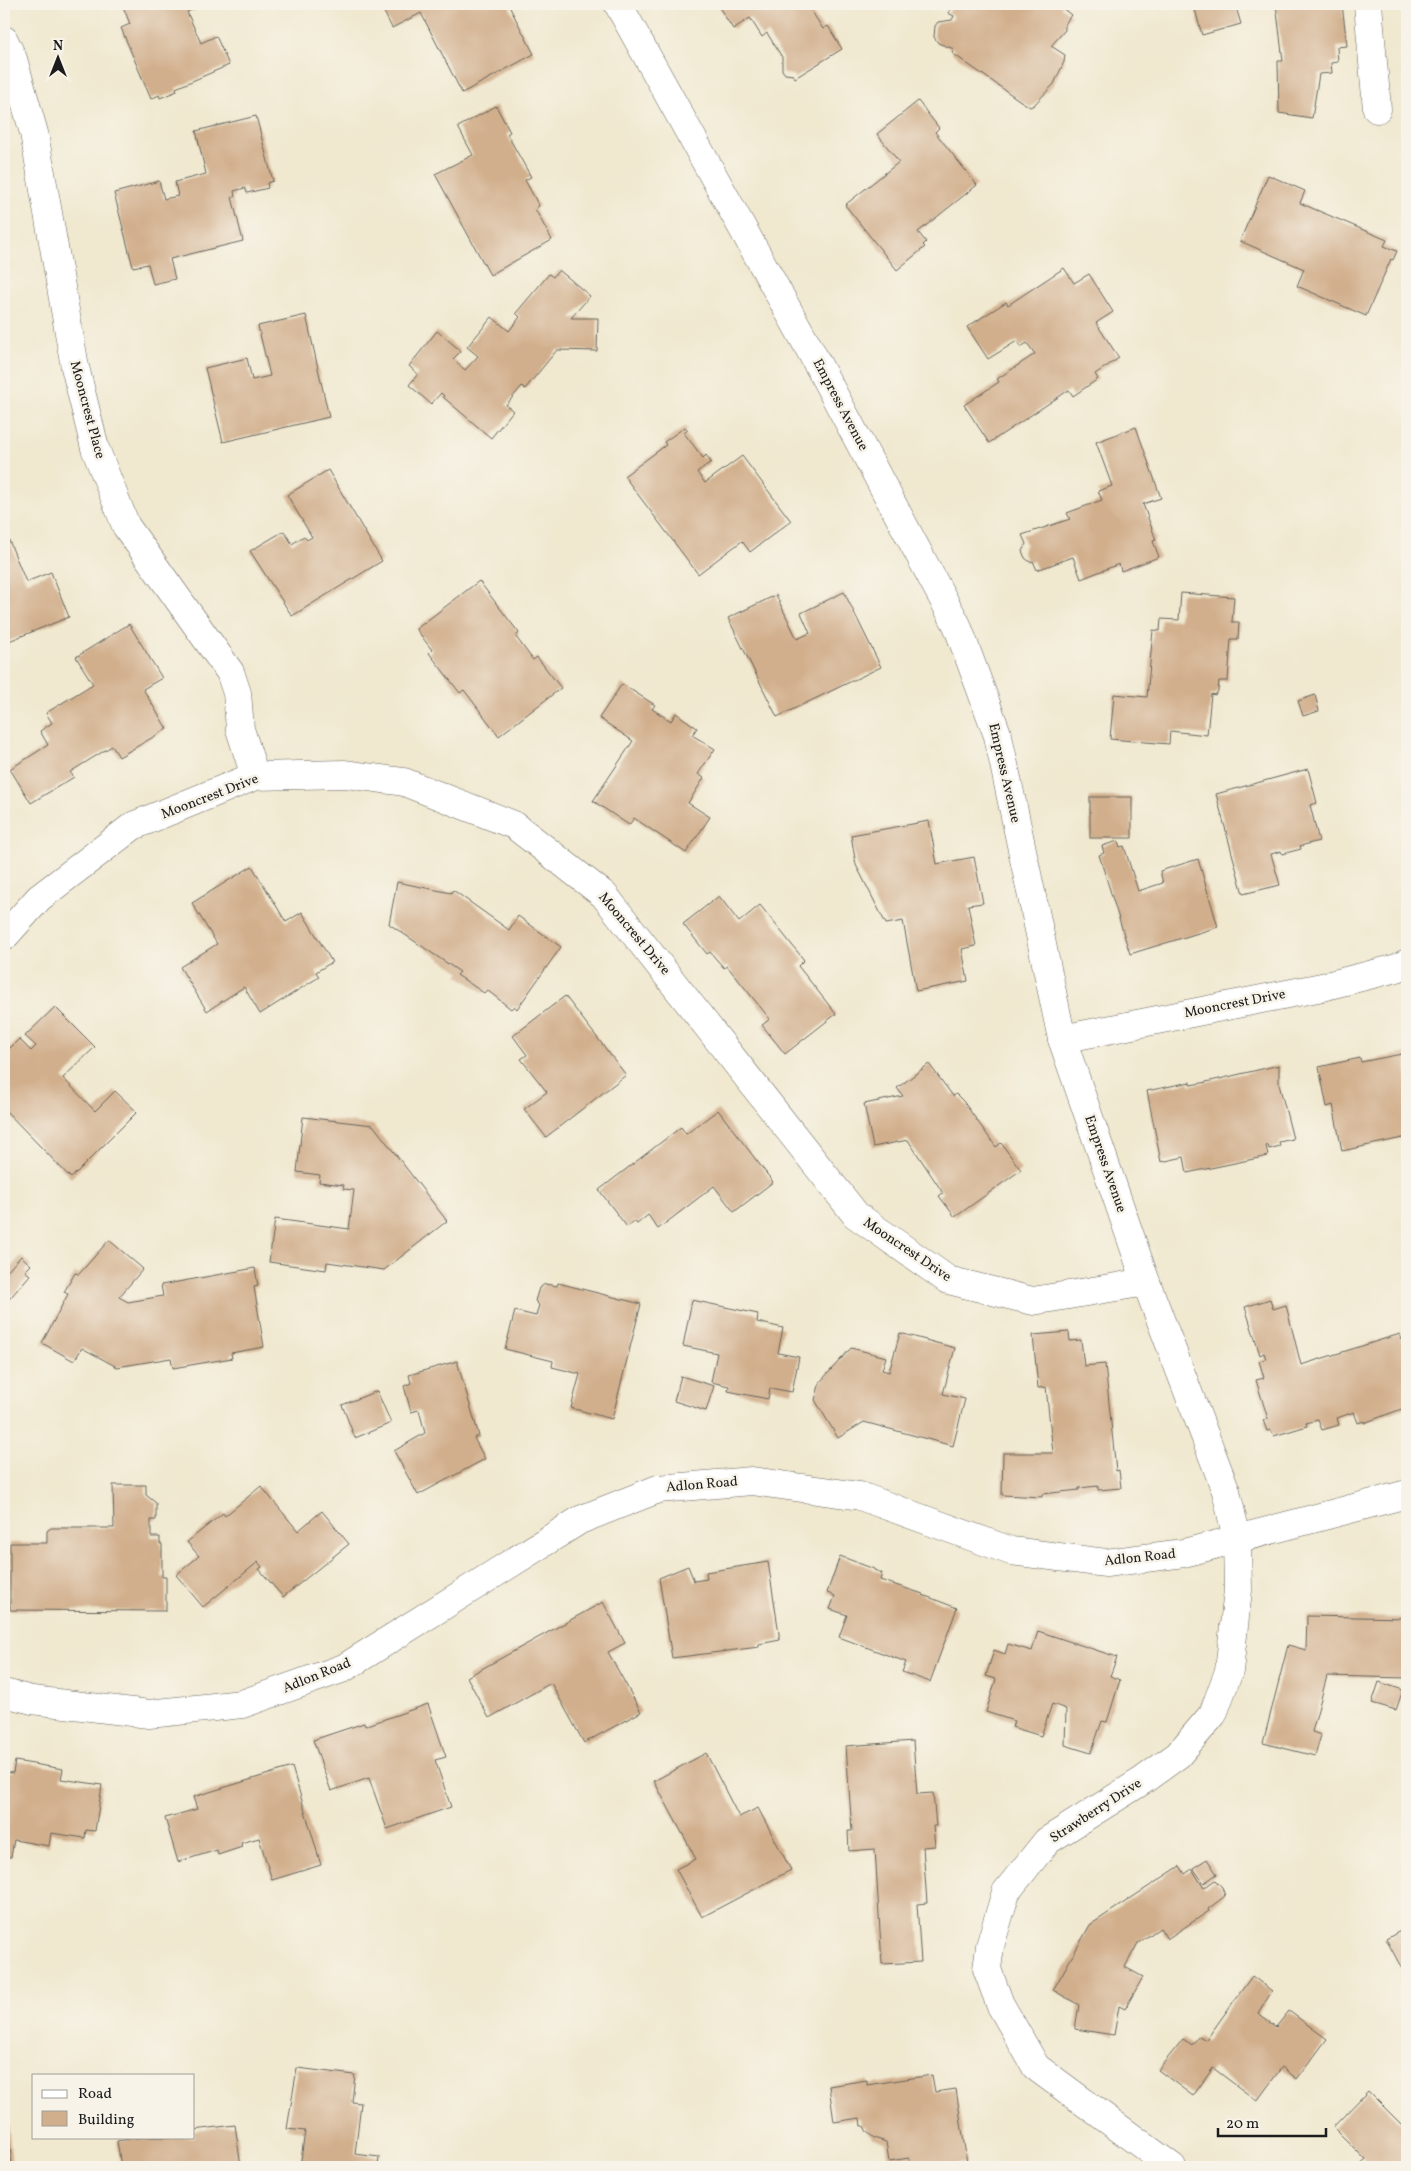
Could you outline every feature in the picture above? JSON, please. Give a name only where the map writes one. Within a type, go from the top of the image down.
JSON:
[{"type":"street","name":"Empress Avenue","points":[[618,4],[809,348],[957,625],[998,736],[1062,1038],[1146,1282],[1226,1491],[1237,1540]]},
{"type":"street","points":[[1368,4],[1377,109]]},
{"type":"street","name":"Mooncrest Place","points":[[4,40],[13,59],[34,133],[75,367],[95,448],[126,526],[230,672],[237,693],[240,729],[254,776]]},
{"type":"street","name":"Mooncrest Drive","points":[[4,937],[39,898],[133,826],[254,776],[345,774],[404,782],[514,825],[604,895],[856,1216],[948,1280],[1032,1301],[1146,1282]]},
{"type":"street","name":"Mooncrest Drive","points":[[1062,1038],[1322,987],[1396,968],[1407,963]]},
{"type":"street","name":"Adlon Road","points":[[4,1693],[32,1700],[148,1714],[242,1704],[344,1668],[580,1520],[658,1490],[752,1480],[860,1496],[1011,1551],[1106,1563],[1184,1553],[1407,1494]]},
{"type":"street","name":"Strawberry Drive","points":[[1172,2167],[1036,2067],[1000,2004],[988,1969],[988,1961],[990,1946],[1006,1892],[1047,1841],[1142,1781],[1178,1754],[1213,1714],[1229,1670],[1238,1590],[1237,1540]]},
{"type":"building","points":[[122,4],[200,4],[201,6],[187,12],[201,43],[216,36],[229,65],[176,88],[177,91],[160,98],[159,95],[151,99],[121,28],[130,24]]},
{"type":"building","points":[[380,4],[508,4],[534,54],[462,93],[421,13],[392,28]]},
{"type":"building","points":[[717,4],[807,4],[823,29],[828,26],[842,49],[795,78],[793,75],[785,74],[782,70],[782,57],[767,33],[762,37],[750,18],[733,29]]},
{"type":"building","points":[[954,4],[1063,4],[1061,7],[1071,15],[1065,24],[1065,30],[1051,46],[1065,55],[1064,62],[1054,84],[1034,105],[1030,107],[1019,100],[952,53],[954,49],[938,43],[934,37],[935,26],[938,22],[952,20],[954,16],[948,13]]},
{"type":"building","points":[[1201,4],[1235,4],[1241,24],[1202,35],[1194,6]]},
{"type":"building","points":[[1276,4],[1342,4],[1347,46],[1337,47],[1338,62],[1331,63],[1332,73],[1319,74],[1312,118],[1279,113],[1278,61],[1283,61]]},
{"type":"building","points":[[918,101],[939,128],[935,132],[977,185],[918,232],[926,242],[923,245],[925,247],[897,270],[845,205],[899,162],[877,134]]},
{"type":"building","points":[[496,106],[510,132],[507,134],[531,177],[525,180],[539,206],[535,209],[552,240],[490,275],[435,174],[473,155],[458,127]]},
{"type":"building","points":[[256,116],[273,181],[267,183],[268,188],[247,193],[245,188],[234,191],[235,197],[232,197],[243,241],[170,259],[175,279],[153,284],[148,264],[133,267],[114,193],[159,181],[164,199],[178,196],[175,182],[206,174],[196,131]]},
{"type":"building","points":[[1268,175],[1305,191],[1300,203],[1387,240],[1384,246],[1397,251],[1393,260],[1391,259],[1366,316],[1297,286],[1304,269],[1240,241]]},
{"type":"building","points":[[1064,268],[1074,283],[1089,274],[1113,312],[1096,323],[1119,358],[1095,374],[1098,379],[1073,396],[1069,390],[989,443],[964,405],[999,382],[997,379],[1035,354],[1027,343],[1021,347],[1017,341],[988,359],[967,327],[1006,302],[1008,305]]},
{"type":"building","points":[[559,270],[590,296],[571,318],[598,318],[597,351],[557,350],[525,389],[522,386],[506,405],[513,411],[491,438],[443,397],[441,393],[431,404],[409,385],[418,374],[409,366],[437,331],[461,351],[453,359],[465,370],[478,356],[467,347],[492,317],[509,331],[520,317],[516,313],[549,274],[553,277]]},
{"type":"building","points":[[306,315],[329,417],[223,442],[205,368],[247,358],[252,380],[270,376],[258,326]]},
{"type":"building","points":[[685,427],[688,430],[684,433],[703,458],[706,455],[711,462],[697,472],[705,483],[742,456],[791,521],[750,552],[742,541],[698,574],[624,476],[666,445],[664,442]]},
{"type":"building","points":[[1136,427],[1161,498],[1143,504],[1156,540],[1153,541],[1159,557],[1121,571],[1119,564],[1081,579],[1073,557],[1037,570],[1033,561],[1030,562],[1025,558],[1022,551],[1026,544],[1022,535],[1070,519],[1067,513],[1102,500],[1098,491],[1112,486],[1096,442]]},
{"type":"building","points":[[328,470],[382,561],[292,616],[250,551],[284,531],[292,544],[304,536],[307,540],[312,537],[287,495]]},
{"type":"building","points":[[8,538],[26,582],[51,572],[69,617],[4,643],[4,540]]},
{"type":"building","points":[[479,581],[519,633],[516,637],[533,660],[537,657],[561,688],[499,736],[464,690],[460,693],[429,653],[432,650],[416,629]]},
{"type":"building","points":[[844,592],[881,667],[777,717],[728,618],[776,595],[797,639],[810,633],[801,613]]},
{"type":"building","points":[[1181,593],[1234,597],[1232,622],[1239,622],[1238,639],[1231,639],[1228,681],[1219,681],[1218,691],[1215,695],[1211,694],[1207,735],[1170,731],[1169,744],[1110,739],[1114,694],[1147,697],[1153,630],[1160,631],[1161,619],[1179,620]]},
{"type":"building","points":[[129,624],[162,678],[143,689],[167,729],[119,757],[112,746],[70,772],[74,777],[31,803],[10,769],[48,745],[40,731],[52,723],[46,713],[93,684],[76,657]]},
{"type":"building","points":[[622,684],[655,705],[652,709],[671,721],[676,713],[697,728],[692,735],[715,749],[698,774],[704,778],[688,803],[710,817],[686,853],[634,818],[629,825],[593,801],[633,741],[599,718]]},
{"type":"building","points":[[1315,695],[1319,711],[1303,716],[1298,701]]},
{"type":"building","points":[[1308,769],[1317,803],[1310,805],[1319,841],[1300,846],[1301,849],[1282,854],[1281,851],[1271,854],[1280,885],[1243,894],[1216,794]]},
{"type":"building","points":[[1090,797],[1132,797],[1132,838],[1090,838]]},
{"type":"building","points":[[929,821],[937,864],[974,857],[983,903],[968,905],[976,946],[962,949],[968,981],[916,991],[903,921],[886,924],[856,865],[851,835]]},
{"type":"building","points":[[1118,841],[1120,847],[1124,846],[1138,891],[1163,883],[1160,871],[1198,859],[1218,927],[1130,954],[1099,855],[1104,853],[1102,846]]},
{"type":"building","points":[[252,866],[286,922],[302,912],[332,962],[316,972],[319,977],[260,1014],[244,987],[207,1011],[180,967],[217,944],[192,903]]},
{"type":"building","points":[[397,882],[451,893],[453,890],[509,930],[518,916],[561,947],[517,1009],[514,1006],[511,1009],[487,990],[484,993],[457,975],[460,972],[389,924]]},
{"type":"building","points":[[719,896],[739,922],[760,905],[804,960],[798,966],[836,1014],[785,1054],[762,1025],[770,1019],[727,966],[724,968],[710,952],[707,954],[683,924]]},
{"type":"building","points":[[565,996],[626,1075],[546,1137],[524,1109],[547,1092],[521,1059],[527,1055],[513,1036]]},
{"type":"building","points":[[55,1007],[95,1047],[63,1078],[95,1111],[115,1091],[137,1112],[71,1178],[4,1109],[4,1054],[19,1039],[31,1051],[36,1046],[25,1036]]},
{"type":"building","points":[[1407,1053],[1407,1137],[1342,1151],[1333,1105],[1327,1107],[1319,1067],[1360,1058],[1361,1062]]},
{"type":"building","points":[[929,1064],[953,1096],[956,1094],[963,1101],[996,1147],[1001,1143],[1021,1170],[955,1217],[939,1196],[943,1193],[908,1140],[873,1147],[864,1104],[903,1096],[897,1088]]},
{"type":"building","points":[[1279,1065],[1279,1084],[1293,1139],[1279,1142],[1280,1146],[1269,1149],[1268,1145],[1266,1146],[1268,1156],[1187,1173],[1184,1157],[1161,1162],[1147,1091],[1190,1082],[1190,1085],[1202,1083]]},
{"type":"building","points":[[718,1110],[773,1182],[734,1212],[714,1186],[658,1229],[648,1215],[637,1224],[634,1221],[627,1227],[599,1190],[681,1127],[686,1134]]},
{"type":"building","points":[[303,1117],[373,1125],[447,1221],[384,1270],[327,1262],[326,1270],[269,1262],[275,1219],[349,1229],[354,1190],[343,1189],[344,1185],[319,1182],[320,1175],[297,1172]]},
{"type":"building","points":[[109,1240],[143,1269],[119,1297],[128,1302],[163,1296],[161,1285],[255,1268],[258,1286],[254,1287],[264,1347],[231,1353],[232,1358],[173,1368],[171,1358],[117,1367],[82,1348],[74,1361],[42,1343],[68,1294],[64,1292],[75,1273],[79,1274]]},
{"type":"building","points":[[21,1256],[31,1265],[25,1271],[30,1275],[4,1305],[4,1275]]},
{"type":"building","points":[[558,1283],[641,1304],[612,1419],[571,1408],[580,1374],[552,1367],[553,1361],[505,1349],[515,1311],[536,1316],[539,1305],[535,1301],[539,1288],[545,1284],[557,1286]]},
{"type":"building","points":[[1270,1299],[1273,1309],[1286,1305],[1301,1365],[1400,1334],[1407,1357],[1407,1407],[1364,1423],[1364,1421],[1358,1423],[1354,1412],[1337,1418],[1339,1425],[1322,1430],[1318,1420],[1306,1423],[1307,1426],[1274,1436],[1271,1430],[1267,1431],[1263,1420],[1268,1419],[1256,1380],[1264,1378],[1259,1361],[1266,1359],[1264,1353],[1260,1355],[1245,1307]]},
{"type":"building","points":[[692,1300],[758,1314],[757,1322],[783,1328],[778,1353],[799,1357],[792,1392],[770,1388],[768,1399],[728,1391],[729,1386],[711,1382],[717,1353],[683,1346]]},
{"type":"building","points":[[1069,1332],[1070,1341],[1081,1340],[1084,1366],[1105,1364],[1116,1471],[1119,1470],[1121,1488],[1098,1490],[1098,1486],[1079,1488],[1079,1490],[1042,1494],[1042,1497],[1002,1495],[1003,1453],[1053,1453],[1046,1387],[1038,1388],[1033,1335]]},
{"type":"building","points":[[900,1333],[955,1348],[943,1394],[965,1399],[953,1446],[864,1422],[838,1438],[815,1400],[820,1382],[851,1348],[886,1357],[882,1370],[889,1372]]},
{"type":"building","points":[[457,1361],[479,1436],[474,1438],[485,1459],[418,1495],[394,1451],[425,1433],[419,1410],[411,1412],[404,1386],[411,1383],[409,1375]]},
{"type":"building","points":[[681,1376],[714,1386],[706,1411],[674,1401]]},
{"type":"building","points":[[377,1391],[391,1423],[355,1438],[342,1405]]},
{"type":"building","points":[[113,1485],[146,1485],[146,1495],[156,1503],[156,1520],[151,1520],[151,1537],[160,1537],[160,1544],[162,1544],[162,1577],[166,1577],[166,1611],[10,1610],[10,1543],[47,1543],[47,1531],[51,1528],[114,1528]]},
{"type":"building","points":[[261,1486],[298,1531],[322,1511],[349,1544],[283,1597],[259,1569],[262,1567],[258,1562],[203,1607],[176,1575],[199,1556],[187,1542],[223,1513],[225,1516]]},
{"type":"building","points":[[840,1556],[882,1573],[880,1580],[923,1594],[957,1608],[930,1682],[902,1672],[906,1662],[839,1637],[847,1615],[830,1609],[835,1596],[827,1593]]},
{"type":"building","points":[[768,1562],[780,1640],[759,1644],[759,1647],[672,1658],[659,1578],[688,1566],[694,1581],[707,1579],[706,1572]]},
{"type":"building","points":[[603,1602],[625,1643],[608,1652],[641,1712],[584,1743],[551,1683],[489,1718],[467,1677]]},
{"type":"building","points":[[1307,1616],[1407,1618],[1407,1678],[1327,1676],[1312,1732],[1321,1735],[1315,1756],[1263,1743],[1288,1645],[1306,1650]]},
{"type":"building","points":[[1038,1631],[1117,1657],[1110,1676],[1120,1680],[1107,1722],[1102,1721],[1091,1753],[1065,1745],[1066,1709],[1052,1704],[1041,1736],[1012,1727],[1014,1721],[986,1712],[996,1679],[986,1676],[994,1650],[1005,1654],[1008,1644],[1032,1651]]},
{"type":"building","points":[[1379,1682],[1403,1690],[1396,1710],[1372,1703]]},
{"type":"building","points":[[428,1704],[446,1757],[435,1760],[451,1807],[387,1829],[369,1778],[331,1791],[313,1740],[364,1723],[365,1726]]},
{"type":"building","points":[[913,1741],[917,1794],[933,1793],[936,1826],[933,1826],[935,1846],[923,1847],[927,1903],[917,1904],[921,1962],[882,1964],[875,1849],[849,1851],[848,1831],[852,1831],[846,1746]]},
{"type":"building","points":[[706,1753],[739,1817],[758,1808],[791,1870],[702,1917],[676,1869],[696,1859],[654,1781]]},
{"type":"building","points":[[15,1761],[63,1769],[61,1779],[102,1785],[95,1831],[86,1830],[85,1838],[51,1833],[49,1846],[14,1840],[11,1857],[4,1856],[4,1772],[13,1773]]},
{"type":"building","points":[[292,1767],[321,1865],[272,1880],[259,1838],[241,1843],[242,1847],[218,1855],[217,1850],[178,1862],[165,1818],[197,1809],[193,1797]]},
{"type":"building","points":[[1207,1859],[1217,1874],[1204,1883],[1193,1868]]},
{"type":"building","points":[[1180,1866],[1185,1874],[1192,1869],[1204,1888],[1215,1880],[1222,1887],[1225,1896],[1208,1909],[1209,1911],[1167,1939],[1160,1928],[1138,1943],[1125,1967],[1143,1977],[1125,2009],[1119,2006],[1114,2035],[1075,2029],[1079,2005],[1053,1990],[1090,1925]]},
{"type":"building","points":[[1405,1918],[1407,1918],[1407,1978],[1386,1939],[1404,1929]]},
{"type":"building","points":[[1252,1976],[1272,1991],[1258,2014],[1276,2027],[1289,2011],[1327,2039],[1297,2079],[1282,2067],[1257,2101],[1213,2068],[1193,2096],[1158,2070],[1183,2039],[1192,2045],[1199,2036],[1206,2040]]},
{"type":"building","points":[[297,2068],[355,2075],[352,2102],[361,2103],[355,2154],[379,2157],[378,2167],[300,2167],[305,2131],[287,2129]]},
{"type":"building","points":[[932,2075],[935,2092],[956,2089],[967,2163],[933,2167],[910,2167],[909,2158],[889,2161],[886,2142],[874,2138],[867,2132],[864,2126],[861,2126],[860,2118],[834,2122],[829,2086],[867,2080],[867,2085]]},
{"type":"building","points":[[1368,2091],[1407,2130],[1407,2167],[1358,2167],[1366,2160],[1333,2127]]},
{"type":"building","points":[[4,2113],[7,2113],[12,2167],[4,2167]]},
{"type":"building","points":[[235,2125],[241,2167],[121,2167],[117,2141],[136,2138],[195,2138],[195,2130]]}]
